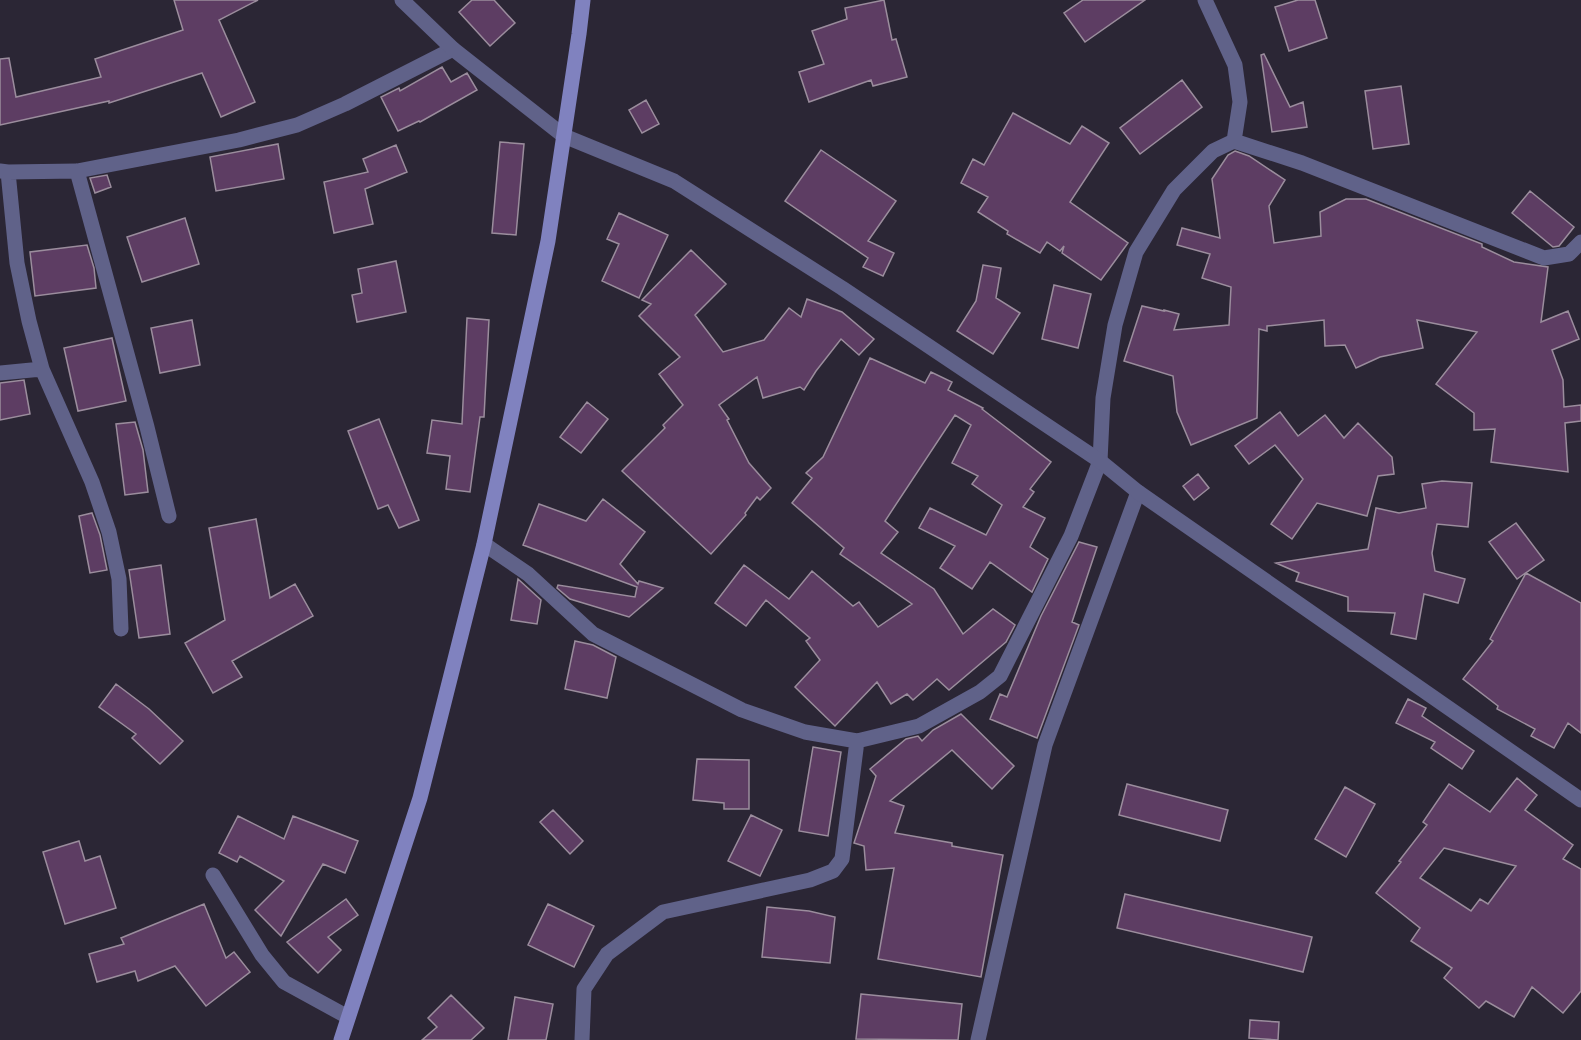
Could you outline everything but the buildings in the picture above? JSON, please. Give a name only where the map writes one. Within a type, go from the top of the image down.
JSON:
[{"type":"main road","points":[[341,1040],[420,798],[484,544],[548,241],[583,0]]},
{"type":"street","points":[[402,0],[453,49],[564,136],[674,181],[842,288],[1100,461],[1138,492],[1581,800]]},
{"type":"street","points":[[1205,0],[1235,65],[1240,102],[1234,141]]},
{"type":"street","points":[[121,628],[119,579],[109,531],[92,482],[42,369],[29,321],[17,263],[4,171],[77,171],[239,140],[297,125],[345,104],[453,49]]},
{"type":"street","points":[[484,544],[528,574],[593,634],[742,710],[806,732],[857,741],[919,726],[980,692],[1000,676],[1071,536],[1100,461],[1103,398],[1115,325],[1136,252],[1174,190],[1212,151],[1234,141],[1302,163],[1544,258],[1569,254],[1581,242]]},
{"type":"street","points":[[77,171],[144,415],[169,516]]},
{"type":"street","points":[[0,373],[42,369]]},
{"type":"street","points":[[978,1040],[1045,745],[1138,492]]},
{"type":"street","points":[[582,1040],[584,989],[607,954],[663,912],[810,880],[833,871],[842,859],[857,741]]},
{"type":"street","points":[[213,875],[262,955],[284,982],[348,1017]]}]
